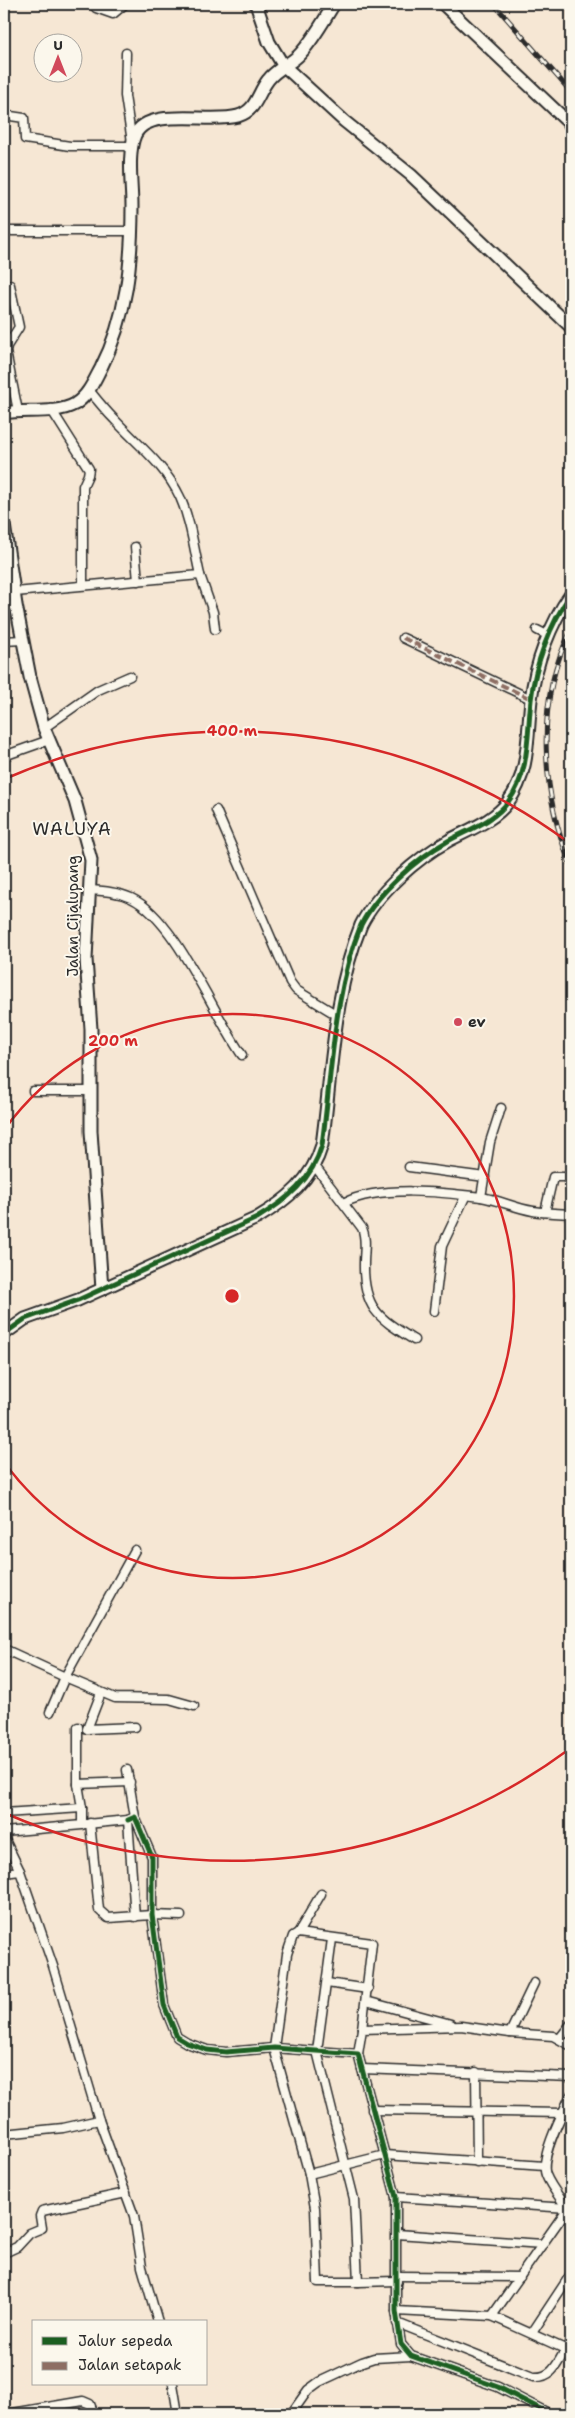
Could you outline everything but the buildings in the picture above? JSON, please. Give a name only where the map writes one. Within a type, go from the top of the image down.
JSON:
[{"type":"street","points":[[93,4],[96,8],[113,14],[126,4]]},
{"type":"street","points":[[256,4],[269,42],[283,65],[344,121],[410,175],[571,327]]},
{"type":"street","points":[[132,144],[138,129],[152,120],[231,117],[244,113],[257,102],[268,80],[283,65],[299,55],[334,4]]},
{"type":"street","points":[[443,4],[571,125]]},
{"type":"street","points":[[4,413],[51,409],[75,404],[89,390],[108,353],[120,322],[128,281],[131,231],[132,144],[125,96],[126,53]]},
{"type":"street","points":[[4,115],[24,118],[25,139],[70,146],[132,144]]},
{"type":"street","points":[[4,231],[131,231]]},
{"type":"street","points":[[10,285],[19,327],[7,346],[6,352],[18,411]]},
{"type":"street","points":[[89,390],[113,419],[155,460],[171,481],[180,497],[188,521],[200,575],[213,612],[216,629]]},
{"type":"street","points":[[51,409],[89,469],[88,476],[82,486],[83,584]]},
{"type":"street","name":"Jalan Cijalupang","points":[[4,524],[8,576],[14,592],[22,640],[44,728],[75,801],[91,860],[86,959],[91,1029],[92,1131],[102,1289]]},
{"type":"street","points":[[135,548],[138,581]]},
{"type":"street","points":[[14,592],[83,584],[200,575]]},
{"type":"street","points":[[4,1334],[24,1319],[102,1289],[257,1218],[293,1194],[314,1165],[322,1145],[337,1015],[356,937],[366,915],[388,888],[426,855],[489,820],[508,803],[523,773],[531,699],[539,660],[549,636],[566,610],[571,594]]},
{"type":"street","points":[[4,606],[16,605]]},
{"type":"street","points":[[537,630],[549,636]]},
{"type":"street","points":[[403,638],[531,699]]},
{"type":"street","points":[[4,641],[22,640]]},
{"type":"street","points":[[44,728],[98,690],[130,676]]},
{"type":"street","points":[[4,756],[49,740]]},
{"type":"street","points":[[216,810],[290,982],[296,990],[337,1015]]},
{"type":"street","points":[[90,890],[119,893],[131,898],[141,904],[161,923],[205,989],[242,1055]]},
{"type":"street","points":[[33,1091],[91,1091]]},
{"type":"street","points":[[481,1197],[490,1142],[501,1108]]},
{"type":"street","points":[[314,1165],[364,1232],[365,1280],[372,1307],[382,1319],[414,1340]]},
{"type":"street","points":[[409,1166],[485,1177]]},
{"type":"street","points":[[546,1212],[553,1177],[571,1177]]},
{"type":"street","points":[[344,1203],[360,1196],[410,1192],[481,1197],[522,1209],[571,1214]]},
{"type":"street","points":[[434,1311],[442,1246],[465,1197]]},
{"type":"street","points":[[50,1712],[65,1677],[135,1550]]},
{"type":"street","points":[[5,1654],[115,1698],[170,1700],[194,1706]]},
{"type":"street","points":[[102,1693],[87,1729],[135,1726]]},
{"type":"street","points":[[78,1727],[78,1784],[99,1910],[108,1918],[152,1915],[181,1916]]},
{"type":"street","points":[[128,1770],[135,1917]]},
{"type":"street","points":[[78,1784],[130,1782]]},
{"type":"street","points":[[4,1813],[82,1808]]},
{"type":"street","points":[[4,1832],[131,1818]]},
{"type":"street","points":[[131,1818],[152,1857],[152,1915],[164,2005],[177,2037],[187,2043],[207,2050],[226,2052],[274,2048],[358,2054]]},
{"type":"street","points":[[4,1838],[20,1871],[53,1966],[99,2120],[134,2216],[142,2267],[157,2320]]},
{"type":"street","points":[[4,1873],[20,1871]]},
{"type":"street","points":[[321,1894],[298,1933],[290,1941],[274,2048],[309,2174],[315,2208],[318,2282],[358,2282],[398,2278],[520,2277]]},
{"type":"street","points":[[298,1933],[372,1943],[368,1990],[358,2054],[396,2197],[397,2323],[401,2344],[411,2356]]},
{"type":"street","points":[[332,1939],[317,2051],[354,2199],[358,2282]]},
{"type":"street","points":[[327,1983],[368,1990]]},
{"type":"street","points":[[510,2033],[534,1983]]},
{"type":"street","points":[[366,2001],[461,2026],[510,2033],[546,2034],[560,2038],[571,2046]]},
{"type":"street","points":[[560,2038],[571,2024]]},
{"type":"street","points":[[362,2029],[461,2026]]},
{"type":"street","points":[[362,2068],[571,2077]]},
{"type":"street","points":[[476,2072],[477,2162]]},
{"type":"street","points":[[569,2211],[545,2174],[544,2166],[571,2095]]},
{"type":"street","points":[[372,2110],[563,2113]]},
{"type":"street","points":[[4,2134],[63,2128],[99,2120]]},
{"type":"street","points":[[309,2174],[385,2156],[544,2166]]},
{"type":"street","points":[[4,2253],[17,2247],[30,2233],[42,2228],[40,2216],[42,2211],[126,2193]]},
{"type":"street","points":[[396,2197],[569,2211]]},
{"type":"street","points":[[492,2316],[569,2211]]},
{"type":"street","points":[[397,2234],[543,2244]]},
{"type":"street","points":[[532,2333],[571,2274]]},
{"type":"street","points":[[396,2311],[492,2316],[565,2349]]},
{"type":"street","points":[[397,2323],[532,2377],[548,2376],[554,2370],[571,2341]]},
{"type":"street","points":[[291,2414],[308,2390],[319,2382],[374,2358],[411,2356],[498,2387],[550,2414]]},
{"type":"street","points":[[173,2386],[178,2414]]},
{"type":"street","points":[[7,2414],[84,2401],[90,2404],[94,2414]]},
{"type":"railway","points":[[494,4],[571,92]]},
{"type":"railway","points":[[571,631],[559,658],[551,687],[547,717],[546,748],[548,779],[554,809],[561,838],[571,866]]},
{"type":"marked path","points":[[403,638],[531,699]]},
{"type":"cycle path","points":[[4,1334],[25,1319],[78,1300],[257,1218],[288,1196],[305,1179],[312,1169],[322,1145],[339,1006],[344,978],[361,925],[377,901],[399,877],[436,848],[496,815],[515,791],[524,766],[536,672],[550,631],[571,594]]},
{"type":"cycle path","points":[[128,1820],[135,1817],[152,1857],[152,1915],[164,2005],[177,2037],[187,2043],[207,2050],[226,2052],[274,2048],[358,2054],[396,2197],[396,2311],[401,2344],[411,2356],[498,2387],[550,2414]]},
{"type":"place","name":"ev","points":[[458,1022]]},
{"type":"district","name":"WALUYA","points":[[72,829]]}]
